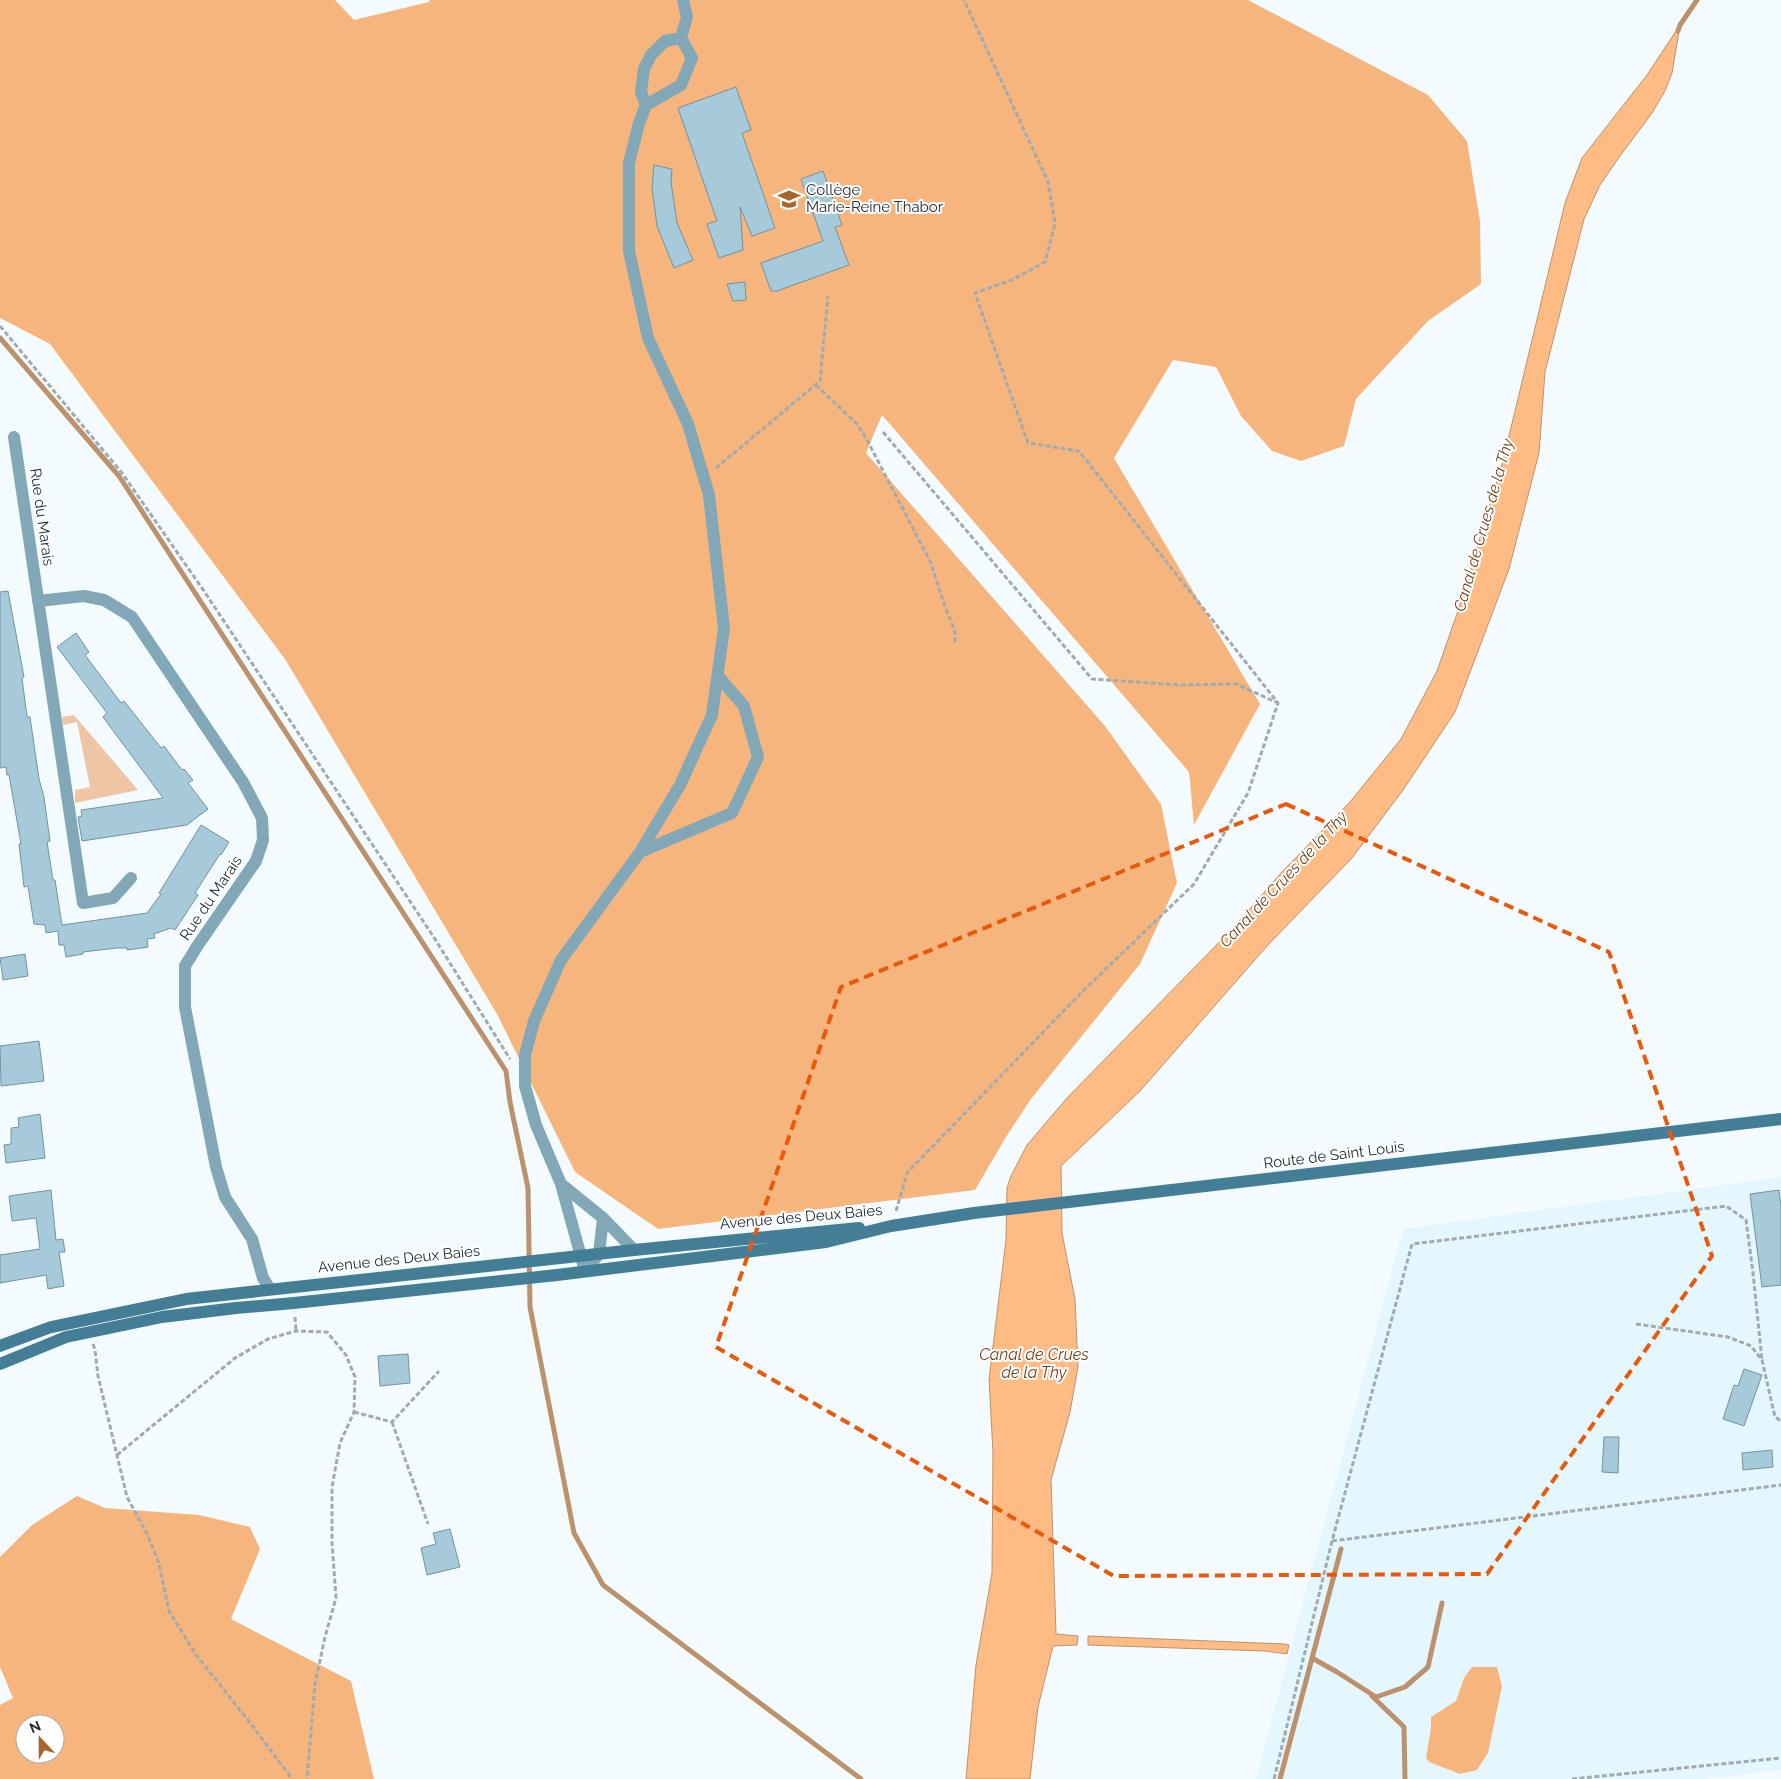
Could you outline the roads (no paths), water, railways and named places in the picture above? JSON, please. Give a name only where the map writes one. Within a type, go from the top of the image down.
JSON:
[{"type":"main road","name":"Route de Saint Louis","points":[[891,1226],[974,1212],[1781,1119]]},
{"type":"main road","name":"Avenue des Deux Baies","points":[[0,1346],[51,1327],[186,1299],[827,1230],[891,1226]]},
{"type":"main road","name":"Avenue des Deux Baies","points":[[0,1364],[66,1337],[162,1317],[557,1275],[826,1242],[891,1226]]},
{"type":"street","points":[[585,1271],[561,1184],[533,1117],[525,1086],[525,1055],[534,1021],[561,960],[640,852],[680,785],[712,715],[724,628],[709,495],[688,424],[648,338],[628,251],[629,163],[639,122],[646,105],[681,85],[692,58],[681,38],[687,18],[683,0]]},
{"type":"street","points":[[646,105],[641,92],[644,69],[651,55],[665,41],[681,38]]},
{"type":"street","name":"Rue du Marais","points":[[14,437],[83,902],[113,898],[131,878]]},
{"type":"street","name":"Rue du Marais","points":[[38,602],[84,596],[104,600],[132,617],[243,782],[262,818],[263,840],[256,861],[185,966],[185,1007],[216,1167],[225,1196],[252,1239],[263,1278],[270,1289]]},
{"type":"street","points":[[640,852],[732,813],[758,757],[744,706],[718,676]]},
{"type":"street","points":[[561,1184],[603,1218],[634,1250]]},
{"type":"street","points":[[585,1271],[599,1254],[603,1218]]},
{"type":"water","name":"Canal de Crues de la Thy","points":[[1680,25],[1672,73],[1665,91],[1652,113],[1600,185],[1584,219],[1545,372],[1539,453],[1509,569],[1455,712],[1403,790],[1352,858],[1267,946],[1140,1091],[1061,1166],[1062,1233],[1075,1299],[1078,1367],[1070,1412],[1051,1480],[1056,1634],[1078,1636],[1077,1645],[1053,1646],[1038,1707],[1030,1779],[966,1779],[976,1665],[992,1573],[993,1453],[989,1379],[1006,1240],[1007,1188],[1011,1176],[1027,1145],[1067,1098],[1233,928],[1282,872],[1350,802],[1401,739],[1437,671],[1459,608],[1503,461],[1565,203],[1582,158],[1647,75]]},
{"type":"water","points":[[1088,1636],[1289,1645],[1287,1654],[1265,1651],[1088,1645]]},
{"type":"waterway","name":"Canal de Crues de la Thy","points":[[1678,31],[1697,0]]},
{"type":"waterway","points":[[0,338],[119,476],[506,1071],[510,1102],[528,1188],[530,1307],[574,1533],[603,1585],[861,1779]]},
{"type":"waterway","points":[[1280,1779],[1341,1549]]},
{"type":"waterway","points":[[1312,1658],[1376,1697],[1405,1687],[1428,1667],[1442,1603]]},
{"type":"waterway","points":[[1372,1696],[1404,1727],[1405,1779]]},
{"type":"place","name":"Collège Marie-Reine Thabor","points":[[789,199]]}]
